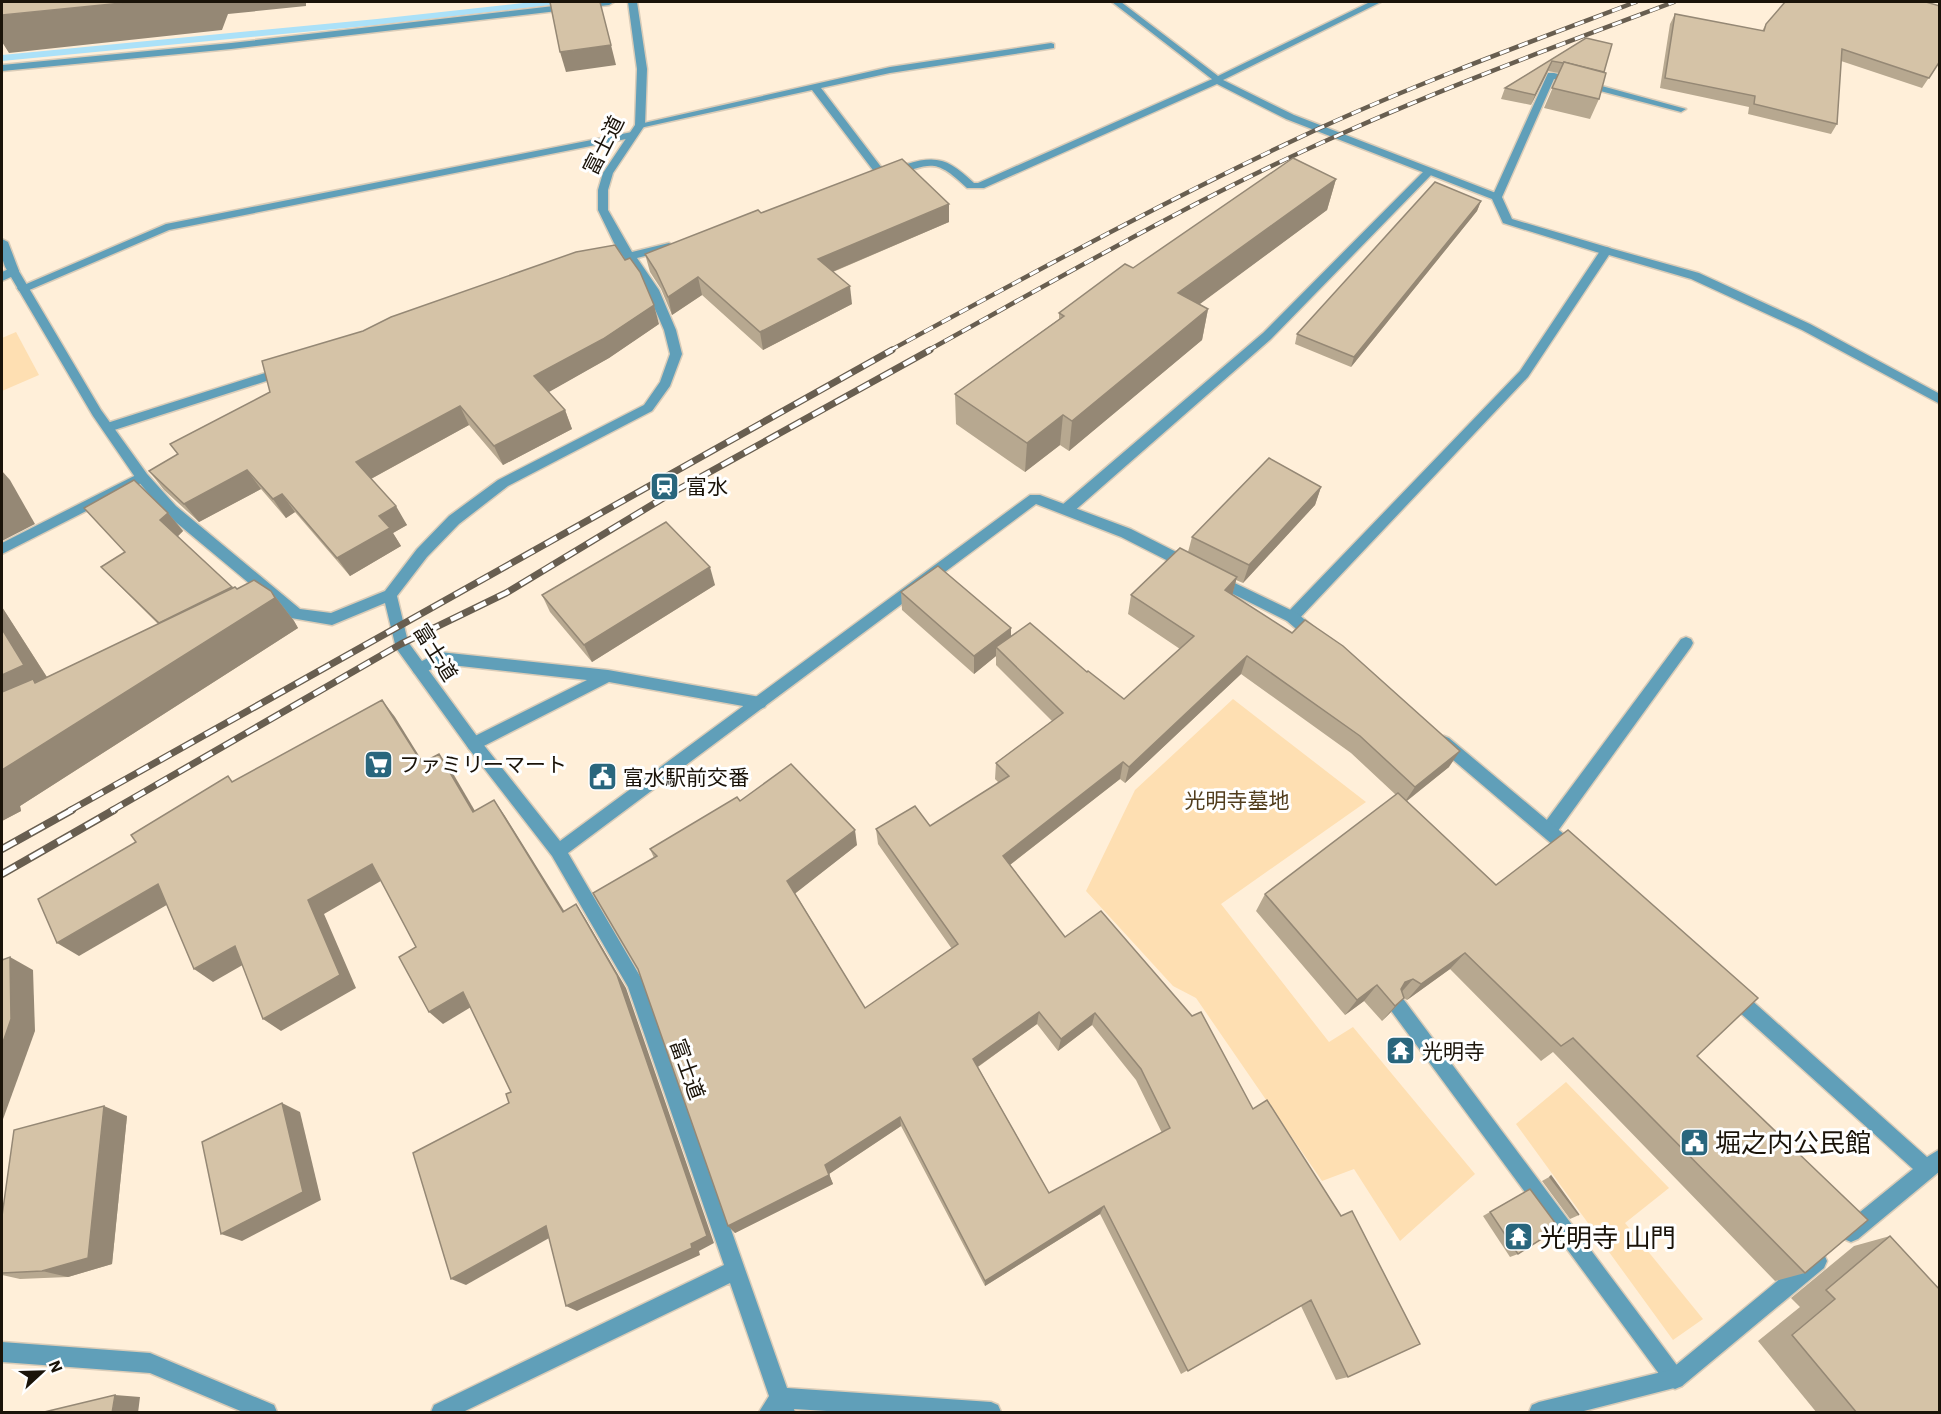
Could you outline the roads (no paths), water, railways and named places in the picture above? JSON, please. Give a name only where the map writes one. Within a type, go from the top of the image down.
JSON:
[{"type":"street","points":[[2,68],[231,46],[609,2]]},
{"type":"street","name":"富士道","points":[[632,2],[642,69],[636,130],[608,172],[603,190],[603,210],[620,243],[632,256],[653,290],[670,330],[676,354],[666,383],[648,408],[503,483],[454,520],[422,553],[390,595],[401,644],[474,744],[558,851],[635,983],[736,1270],[778,1408]]},
{"type":"street","points":[[1116,2],[1217,80],[1290,117],[1340,134],[1429,172],[1497,197]]},
{"type":"street","points":[[814,86],[878,178],[928,161],[939,161],[949,164],[971,186],[980,186],[1217,80],[1376,2]]},
{"type":"street","points":[[23,288],[166,227],[636,130],[814,86],[890,70],[1052,46]]},
{"type":"street","points":[[1681,109],[1551,75],[1497,197],[1507,221],[1695,276],[1806,327],[1940,400]]},
{"type":"street","points":[[1067,509],[1267,336],[1429,172]]},
{"type":"street","points":[[2,242],[4,243],[7,274],[23,288],[108,427],[142,477],[171,510],[270,602],[296,614],[332,619],[390,595]]},
{"type":"street","points":[[610,261],[676,245]]},
{"type":"street","points":[[1292,617],[1524,374],[1606,250]]},
{"type":"street","points":[[108,427],[293,368]]},
{"type":"street","points":[[2,549],[142,477]]},
{"type":"street","points":[[558,851],[1035,498],[1126,533],[1292,617],[1329,648]]},
{"type":"street","points":[[1549,830],[1686,643]]},
{"type":"street","points":[[419,669],[440,658],[608,676],[760,703]]},
{"type":"street","points":[[474,744],[608,676]]},
{"type":"street","points":[[1430,731],[1584,861]]},
{"type":"street","points":[[1539,1413],[1675,1379],[1933,1164],[1725,987]]},
{"type":"street","points":[[1398,1006],[1675,1379]]},
{"type":"street","points":[[441,1413],[736,1270]]},
{"type":"street","points":[[2,1352],[150,1363],[267,1413]]},
{"type":"street","points":[[778,1408],[991,1413]]},
{"type":"waterway","points":[[2,58],[377,22],[552,2]]},
{"type":"railway","points":[[889,351],[1156,208],[1320,128],[1437,78],[1636,2]]},
{"type":"railway","points":[[927,351],[1131,238],[1288,158],[1465,82],[1674,2]]},
{"type":"railway","points":[[69,811],[892,350]]},
{"type":"railway","points":[[111,811],[401,644],[506,593],[670,494],[930,350]]},
{"type":"railway","points":[[2,849],[72,810]]},
{"type":"railway","points":[[2,874],[114,810]]},
{"type":"place","name":"富水","points":[[665,486]]},
{"type":"place","name":"ファミリーマート","points":[[378,764]]},
{"type":"place","name":"富水駅前交番","points":[[602,777]]},
{"type":"place","name":"光明寺","points":[[1401,1051]]},
{"type":"place","name":"堀之内公民館","points":[[1694,1142]]},
{"type":"place","name":"光明寺 山門","points":[[1519,1237]]},
{"type":"park label","name":"光明寺墓地","points":[[1237,800]]}]
